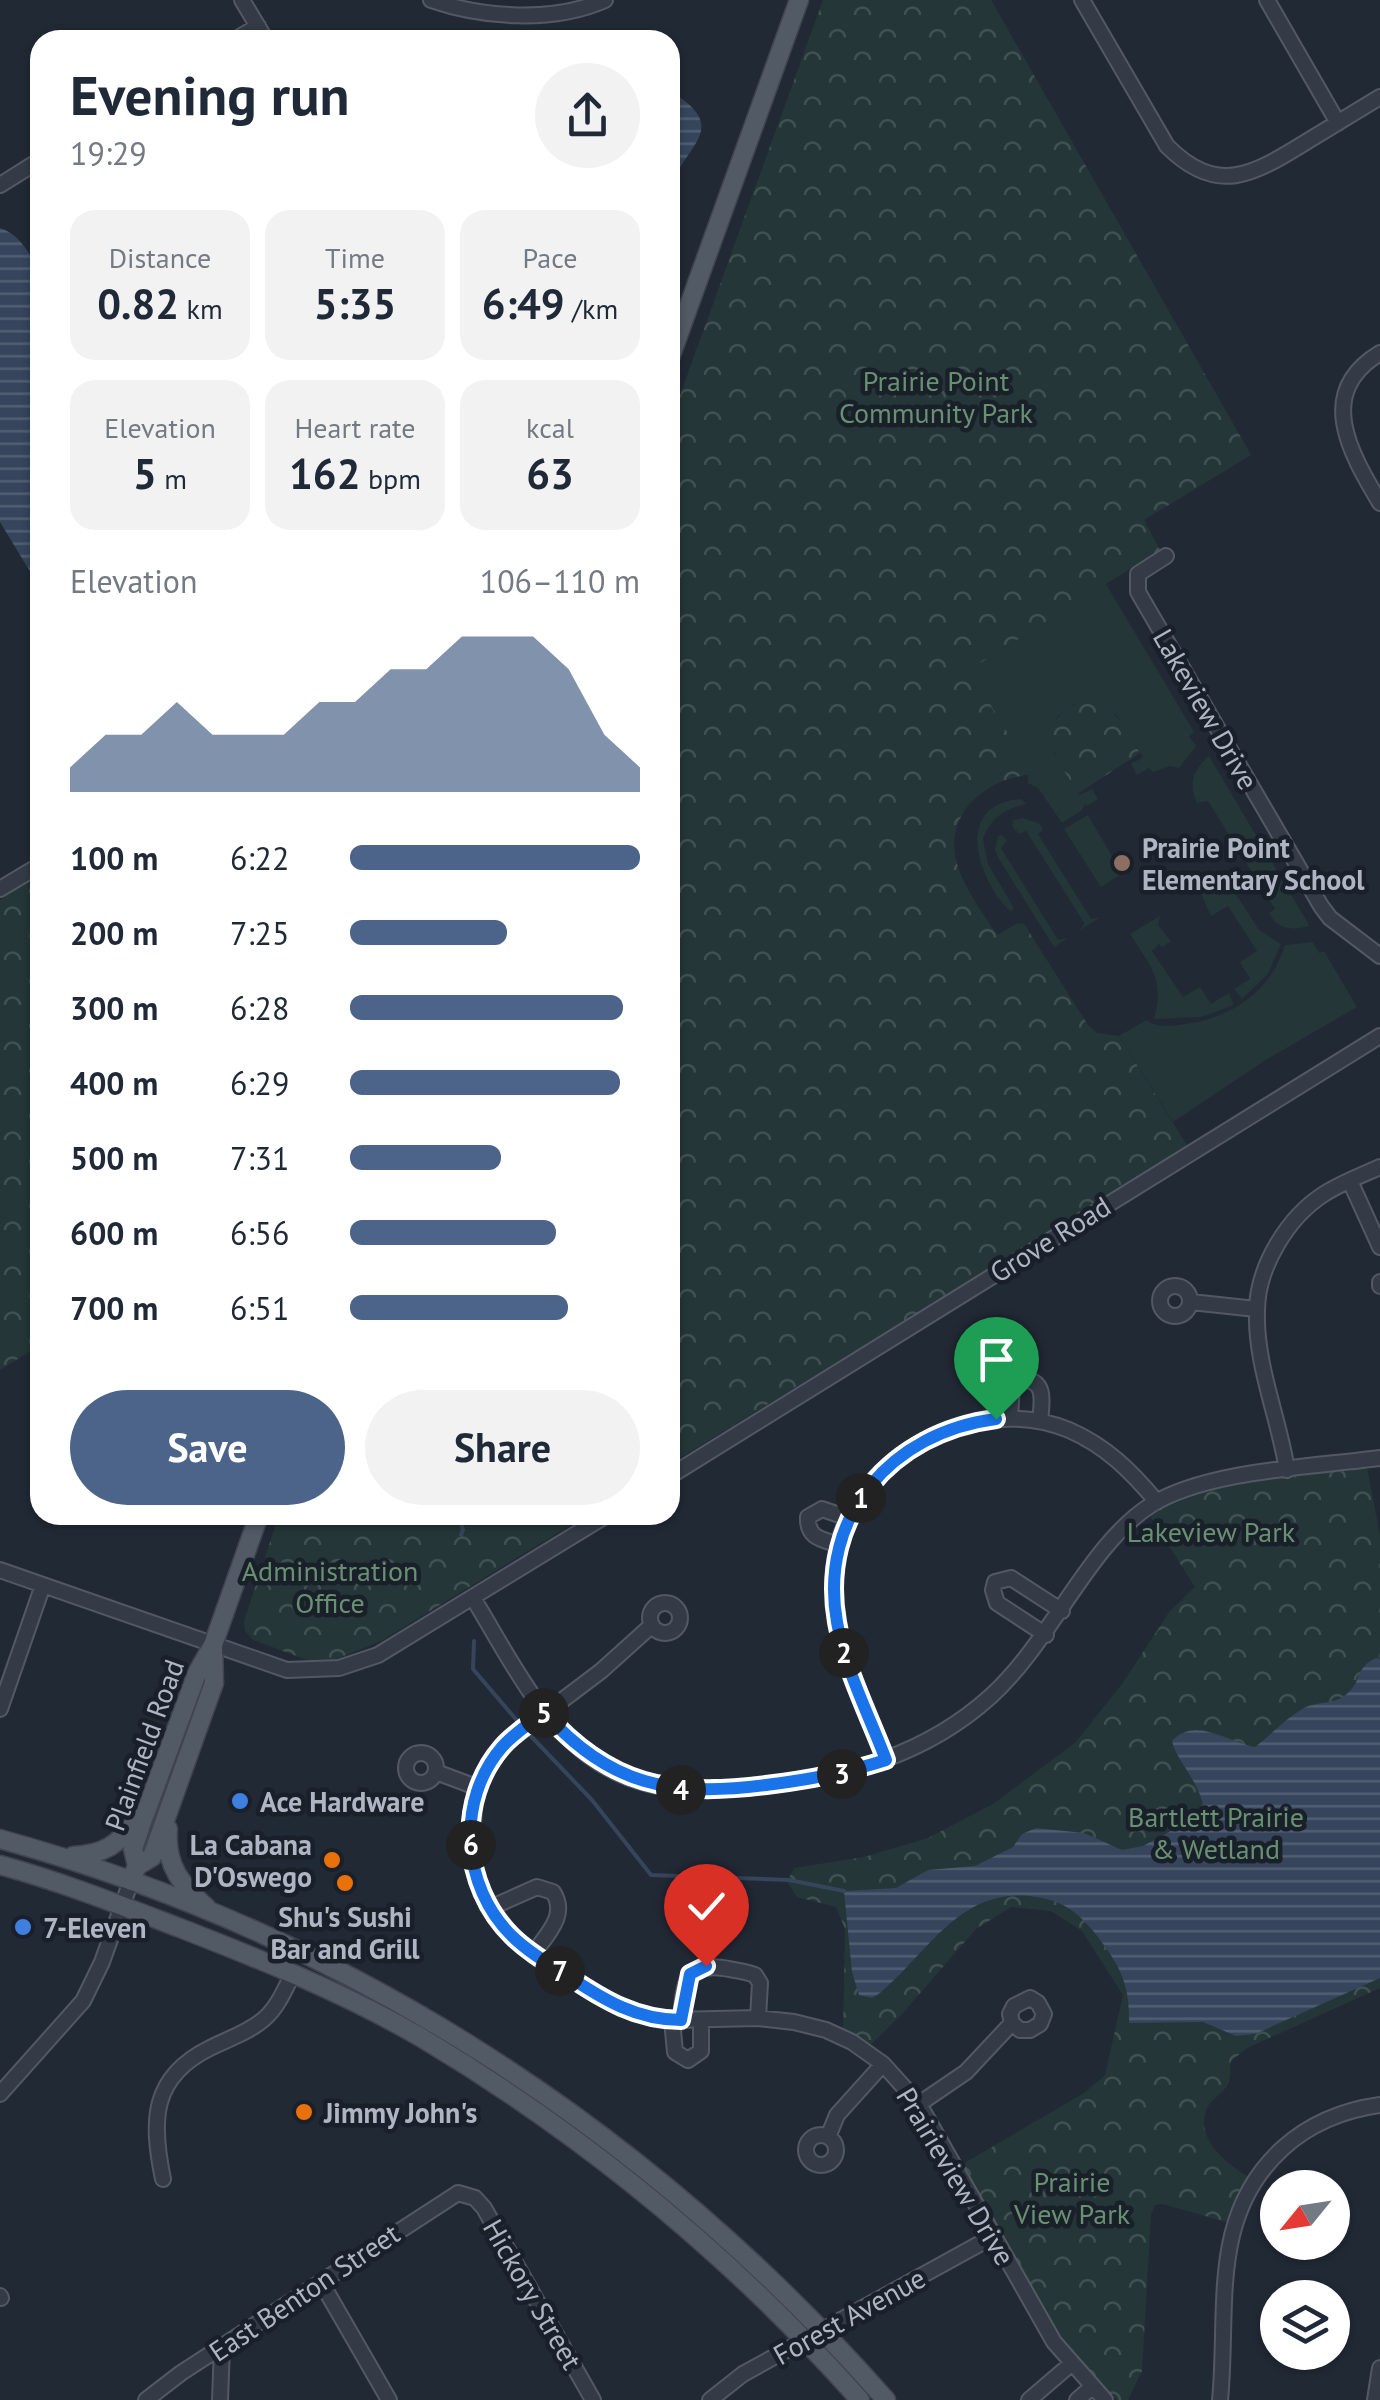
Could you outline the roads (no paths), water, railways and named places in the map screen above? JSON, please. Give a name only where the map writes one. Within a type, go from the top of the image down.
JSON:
[{"type":"main road","points":[[680,311],[799,0]]},
{"type":"main road","name":"Plainfield Road","points":[[134,1874],[133,1849],[149,1803],[198,1673],[213,1645],[255,1525]]},
{"type":"main road","name":"Plainfield Road","points":[[134,1874],[152,1858],[214,1683],[213,1645]]},
{"type":"main road","points":[[64,1856],[103,1852],[117,1844],[149,1803]]},
{"type":"main road","points":[[169,1810],[166,1846],[172,1870],[215,1915]]},
{"type":"main road","points":[[0,1839],[134,1874],[215,1915],[305,1952],[397,2001],[550,2096],[708,2220],[823,2329],[886,2400]]},
{"type":"main road","points":[[0,1865],[121,1905],[293,1974],[420,2037],[541,2114],[654,2199],[727,2262],[860,2400]]},
{"type":"street","points":[[242,0],[260,30]]},
{"type":"street","points":[[431,0],[475,12],[514,14],[566,12],[604,0]]},
{"type":"street","points":[[1082,0],[1167,146],[1182,162],[1198,170],[1218,176],[1256,172],[1380,97]]},
{"type":"street","points":[[1268,0],[1338,123]]},
{"type":"street","points":[[0,185],[30,166]]},
{"type":"street","points":[[1380,353],[1356,374],[1346,393],[1343,412],[1350,452],[1380,503]]},
{"type":"street","name":"Lakeview Drive","points":[[1166,556],[1138,574],[1138,592],[1321,906],[1330,918],[1380,956]]},
{"type":"street","points":[[2,885],[30,870]]},
{"type":"street","name":"Grove Road","points":[[680,1470],[1380,1036]]},
{"type":"street","points":[[1288,1470],[1262,1359],[1256,1308],[1268,1263],[1290,1225],[1324,1194],[1380,1166]]},
{"type":"street","points":[[1350,1180],[1380,1246]]},
{"type":"street","points":[[1191,1302],[1256,1308]]},
{"type":"street","points":[[1010,1417],[1012,1386],[1020,1379],[1030,1379],[1039,1384],[1042,1394],[1040,1422]]},
{"type":"street","points":[[886,1760],[845,1655],[836,1620],[834,1572],[848,1518],[870,1484],[894,1460],[927,1439],[969,1422],[1010,1417],[1069,1430],[1103,1448],[1130,1469],[1157,1502]]},
{"type":"street","points":[[473,1598],[544,1712],[575,1744],[608,1768],[644,1783],[676,1790],[713,1791],[829,1777],[886,1760],[937,1734],[986,1700],[1046,1634],[1104,1548],[1157,1502],[1222,1480],[1380,1458]]},
{"type":"street","points":[[838,1545],[812,1536],[807,1527],[808,1517],[822,1508],[848,1518]]},
{"type":"street","points":[[0,1570],[287,1670],[339,1668],[378,1655],[591,1525]]},
{"type":"street","points":[[1046,1634],[998,1603],[992,1590],[996,1582],[1010,1578],[1062,1611]]},
{"type":"street","points":[[0,1709],[43,1585]]},
{"type":"street","name":"Prairieview Drive","points":[[651,1626],[503,1746],[476,1787],[471,1847],[476,1876],[490,1908],[514,1938],[612,2004],[644,2016],[676,2020],[781,2019],[826,2030],[852,2042],[883,2064],[919,2104],[1038,2317],[1070,2364],[1105,2400]]},
{"type":"street","points":[[436,1772],[476,1787]]},
{"type":"street","points":[[0,2094],[83,2001],[102,1962],[134,1874]]},
{"type":"street","points":[[490,1908],[537,1888],[553,1892],[558,1901],[557,1920],[534,1953]]},
{"type":"street","points":[[702,2020],[701,2050],[697,2057],[688,2060],[677,2056],[673,2048],[676,2020],[689,1977],[704,1966],[755,1975],[760,1987],[758,2018]]},
{"type":"street","points":[[163,2178],[155,2115],[162,2092],[179,2068],[196,2055],[263,2020],[276,2006],[293,1974]]},
{"type":"street","points":[[919,2104],[966,2072],[1012,2023]]},
{"type":"street","points":[[828,2137],[838,2116],[883,2064]]},
{"type":"street","points":[[1220,2400],[1226,2260],[1233,2223],[1247,2192],[1272,2158],[1304,2132],[1330,2117],[1380,2105]]},
{"type":"street","name":"East Benton Street","points":[[146,2400],[447,2197],[467,2194]]},
{"type":"street","name":"Hickory Street","points":[[467,2194],[484,2208],[593,2400]]},
{"type":"street","name":"Forest Avenue","points":[[720,2398],[744,2374],[992,2237]]},
{"type":"street","points":[[320,2282],[390,2400]]},
{"type":"street","points":[[220,2400],[222,2347]]},
{"type":"street","points":[[1029,2400],[1070,2364]]},
{"type":"street","points":[[1375,2400],[1380,2368]]},
{"type":"street","points":[[1077,2400],[1092,2387]]},
{"type":"water","points":[[680,98],[698,115],[701,125],[680,168]]},
{"type":"water","points":[[0,228],[19,240],[30,255],[30,572],[0,522]]},
{"type":"water","points":[[1380,1659],[1380,1978],[1255,2034],[1236,2036],[1203,2022],[1129,2023],[1121,1974],[1087,1924],[1066,1906],[1029,1896],[1004,1897],[963,1914],[880,1993],[872,1998],[859,1995],[852,1972],[844,1891],[896,1888],[928,1870],[975,1866],[1013,1847],[1022,1834],[1036,1828],[1084,1833],[1122,1850],[1143,1846],[1193,1819],[1203,1804],[1172,1741],[1181,1734],[1201,1731],[1255,1747],[1304,1708],[1343,1697],[1353,1688],[1364,1666]]},
{"type":"waterway","points":[[461,1535],[462,1525]]},
{"type":"waterway","points":[[474,1641],[473,1669],[520,1724]]},
{"type":"waterway","points":[[526,1731],[592,1800],[651,1875],[789,1880],[844,1891]]},
{"type":"place","name":"Prairie Point Elementary School","points":[[1122,863]]},
{"type":"place","name":"Ace Hardware","points":[[240,1801]]},
{"type":"place","name":"La Cabana D'Oswego","points":[[332,1860]]},
{"type":"place","name":"Shu's Sushi Bar and Grill","points":[[345,1883]]},
{"type":"place","name":"7-Eleven","points":[[23,1927]]},
{"type":"place","name":"Jimmy John's","points":[[304,2112]]},
{"type":"park label","name":"Prairie Point Community Park","points":[[936,396]]},
{"type":"park label","name":"Lakeview Park","points":[[1211,1531]]},
{"type":"park label","name":"Administration Office","points":[[330,1586]]},
{"type":"park label","name":"Bartlett Prairie & Wetland","points":[[1216,1832]]},
{"type":"park label","name":"Prairie View Park","points":[[1072,2197]]}]
